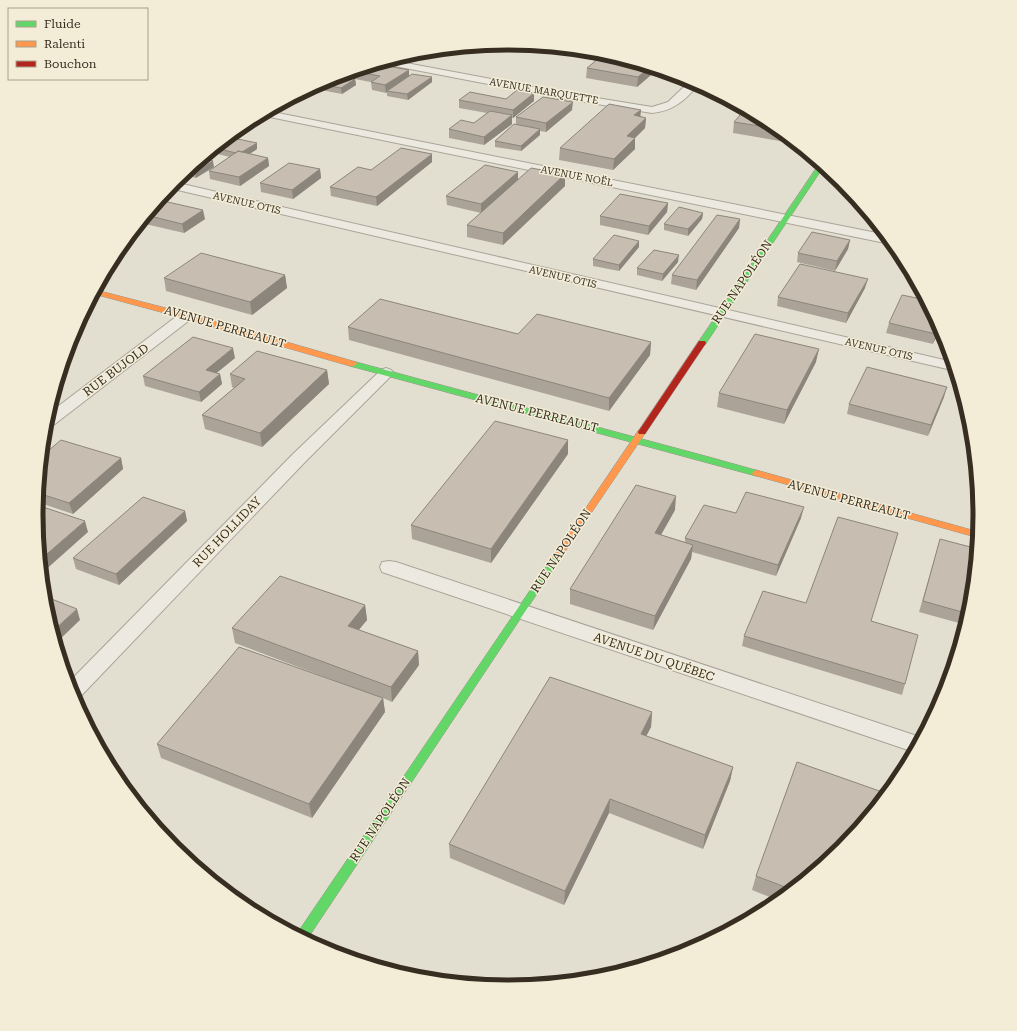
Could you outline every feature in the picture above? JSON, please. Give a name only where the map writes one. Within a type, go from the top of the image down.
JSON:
[{"type":"street","name":"AVENUE MARQUETTE","points":[[395,64],[566,96],[652,110],[661,110],[670,107],[690,87]]},
{"type":"street","name":"AVENUE NOËL","points":[[272,115],[883,238]]},
{"type":"street","name":"RUE NAPOLÉON","points":[[304,933],[819,169]]},
{"type":"street","name":"AVENUE OTIS","points":[[178,188],[949,366]]},
{"type":"street","name":"AVENUE PERREAULT","points":[[100,293],[973,533]]},
{"type":"street","name":"RUE BUJOLD","points":[[54,417],[186,316]]},
{"type":"street","name":"RUE HOLLIDAY","points":[[76,688],[299,458],[386,373]]},
{"type":"street","name":"AVENUE DU QUÉBEC","points":[[389,567],[914,743]]},
{"type":"building","points":[[598,59],[645,71],[638,77],[587,68]]},
{"type":"building","points":[[388,66],[409,70],[385,85],[371,82],[380,76],[365,73]]},
{"type":"building","points":[[412,74],[432,77],[407,94],[387,91]]},
{"type":"building","points":[[350,78],[355,79],[341,88],[328,86]]},
{"type":"building","points":[[517,90],[534,93],[513,110],[459,100],[470,92],[506,99]]},
{"type":"building","points":[[543,97],[573,102],[546,123],[516,117]]},
{"type":"building","points":[[609,104],[641,110],[634,115],[646,118],[627,136],[635,138],[614,159],[560,148]]},
{"type":"building","points":[[490,111],[512,115],[484,137],[449,129],[461,120],[474,123]]},
{"type":"building","points":[[742,113],[765,127],[734,122]]},
{"type":"building","points":[[514,124],[540,129],[521,146],[495,141]]},
{"type":"building","points":[[235,139],[257,143],[242,152],[238,151],[236,153],[221,149]]},
{"type":"building","points":[[401,148],[432,154],[376,197],[330,187],[358,167],[371,170]]},
{"type":"building","points":[[238,151],[268,158],[239,177],[209,171]]},
{"type":"building","points":[[209,160],[213,161],[195,172]]},
{"type":"building","points":[[289,163],[320,169],[292,190],[260,183]]},
{"type":"building","points":[[485,165],[518,172],[481,204],[446,196]]},
{"type":"building","points":[[531,168],[565,174],[503,233],[467,225]]},
{"type":"building","points":[[620,194],[668,203],[649,226],[600,216]]},
{"type":"building","points":[[166,201],[203,210],[182,224],[152,217]]},
{"type":"building","points":[[679,207],[703,213],[688,229],[664,224]]},
{"type":"building","points":[[717,215],[740,219],[697,280],[672,275]]},
{"type":"building","points":[[812,232],[850,240],[837,261],[798,253]]},
{"type":"building","points":[[614,235],[639,241],[619,265],[593,259]]},
{"type":"building","points":[[654,250],[679,255],[663,274],[637,268]]},
{"type":"building","points":[[201,253],[285,275],[250,302],[164,278]]},
{"type":"building","points":[[800,264],[868,279],[848,313],[778,297]]},
{"type":"building","points":[[902,295],[920,299],[937,332],[936,334],[889,323]]},
{"type":"building","points":[[380,299],[518,334],[537,314],[651,342],[609,398],[348,327]]},
{"type":"building","points":[[755,334],[819,349],[787,410],[719,393]]},
{"type":"building","points":[[193,337],[233,348],[206,370],[220,374],[199,392],[143,376]]},
{"type":"building","points":[[257,351],[327,370],[260,433],[202,415],[245,379],[230,374]]},
{"type":"building","points":[[867,367],[947,387],[931,425],[849,404]]},
{"type":"building","points":[[495,421],[568,440],[491,549],[411,525]]},
{"type":"building","points":[[61,440],[121,458],[69,503],[44,495],[48,451]]},
{"type":"building","points":[[636,485],[676,496],[655,533],[693,545],[655,616],[570,589]]},
{"type":"building","points":[[746,492],[804,507],[778,565],[685,538],[704,505],[736,513]]},
{"type":"building","points":[[143,497],[185,511],[116,574],[73,558]]},
{"type":"building","points":[[43,507],[85,521],[45,556]]},
{"type":"building","points":[[838,517],[898,533],[871,621],[918,635],[905,684],[744,636],[763,591],[806,603]]},
{"type":"building","points":[[940,539],[973,548],[970,576],[963,612],[923,601]]},
{"type":"building","points":[[280,576],[365,605],[348,626],[418,651],[391,687],[232,628]]},
{"type":"building","points":[[51,599],[77,609],[57,627]]},
{"type":"building","points":[[239,647],[383,698],[309,804],[157,744]]},
{"type":"building","points":[[550,677],[652,712],[641,734],[733,767],[705,835],[610,799],[565,891],[449,844]]},
{"type":"building","points":[[797,762],[883,792],[838,845],[788,888],[756,876]]},
{"type":"traffic: fast","points":[[702,343],[819,169]]},
{"type":"traffic: fast","points":[[353,364],[756,473]]},
{"type":"traffic: fast","points":[[304,933],[557,557]]},
{"type":"traffic: slow","points":[[100,293],[186,316],[353,364]]},
{"type":"traffic: slow","points":[[557,557],[642,432]]},
{"type":"traffic: slow","points":[[756,473],[973,533]]},
{"type":"traffic: jam","points":[[642,432],[702,343]]}]
